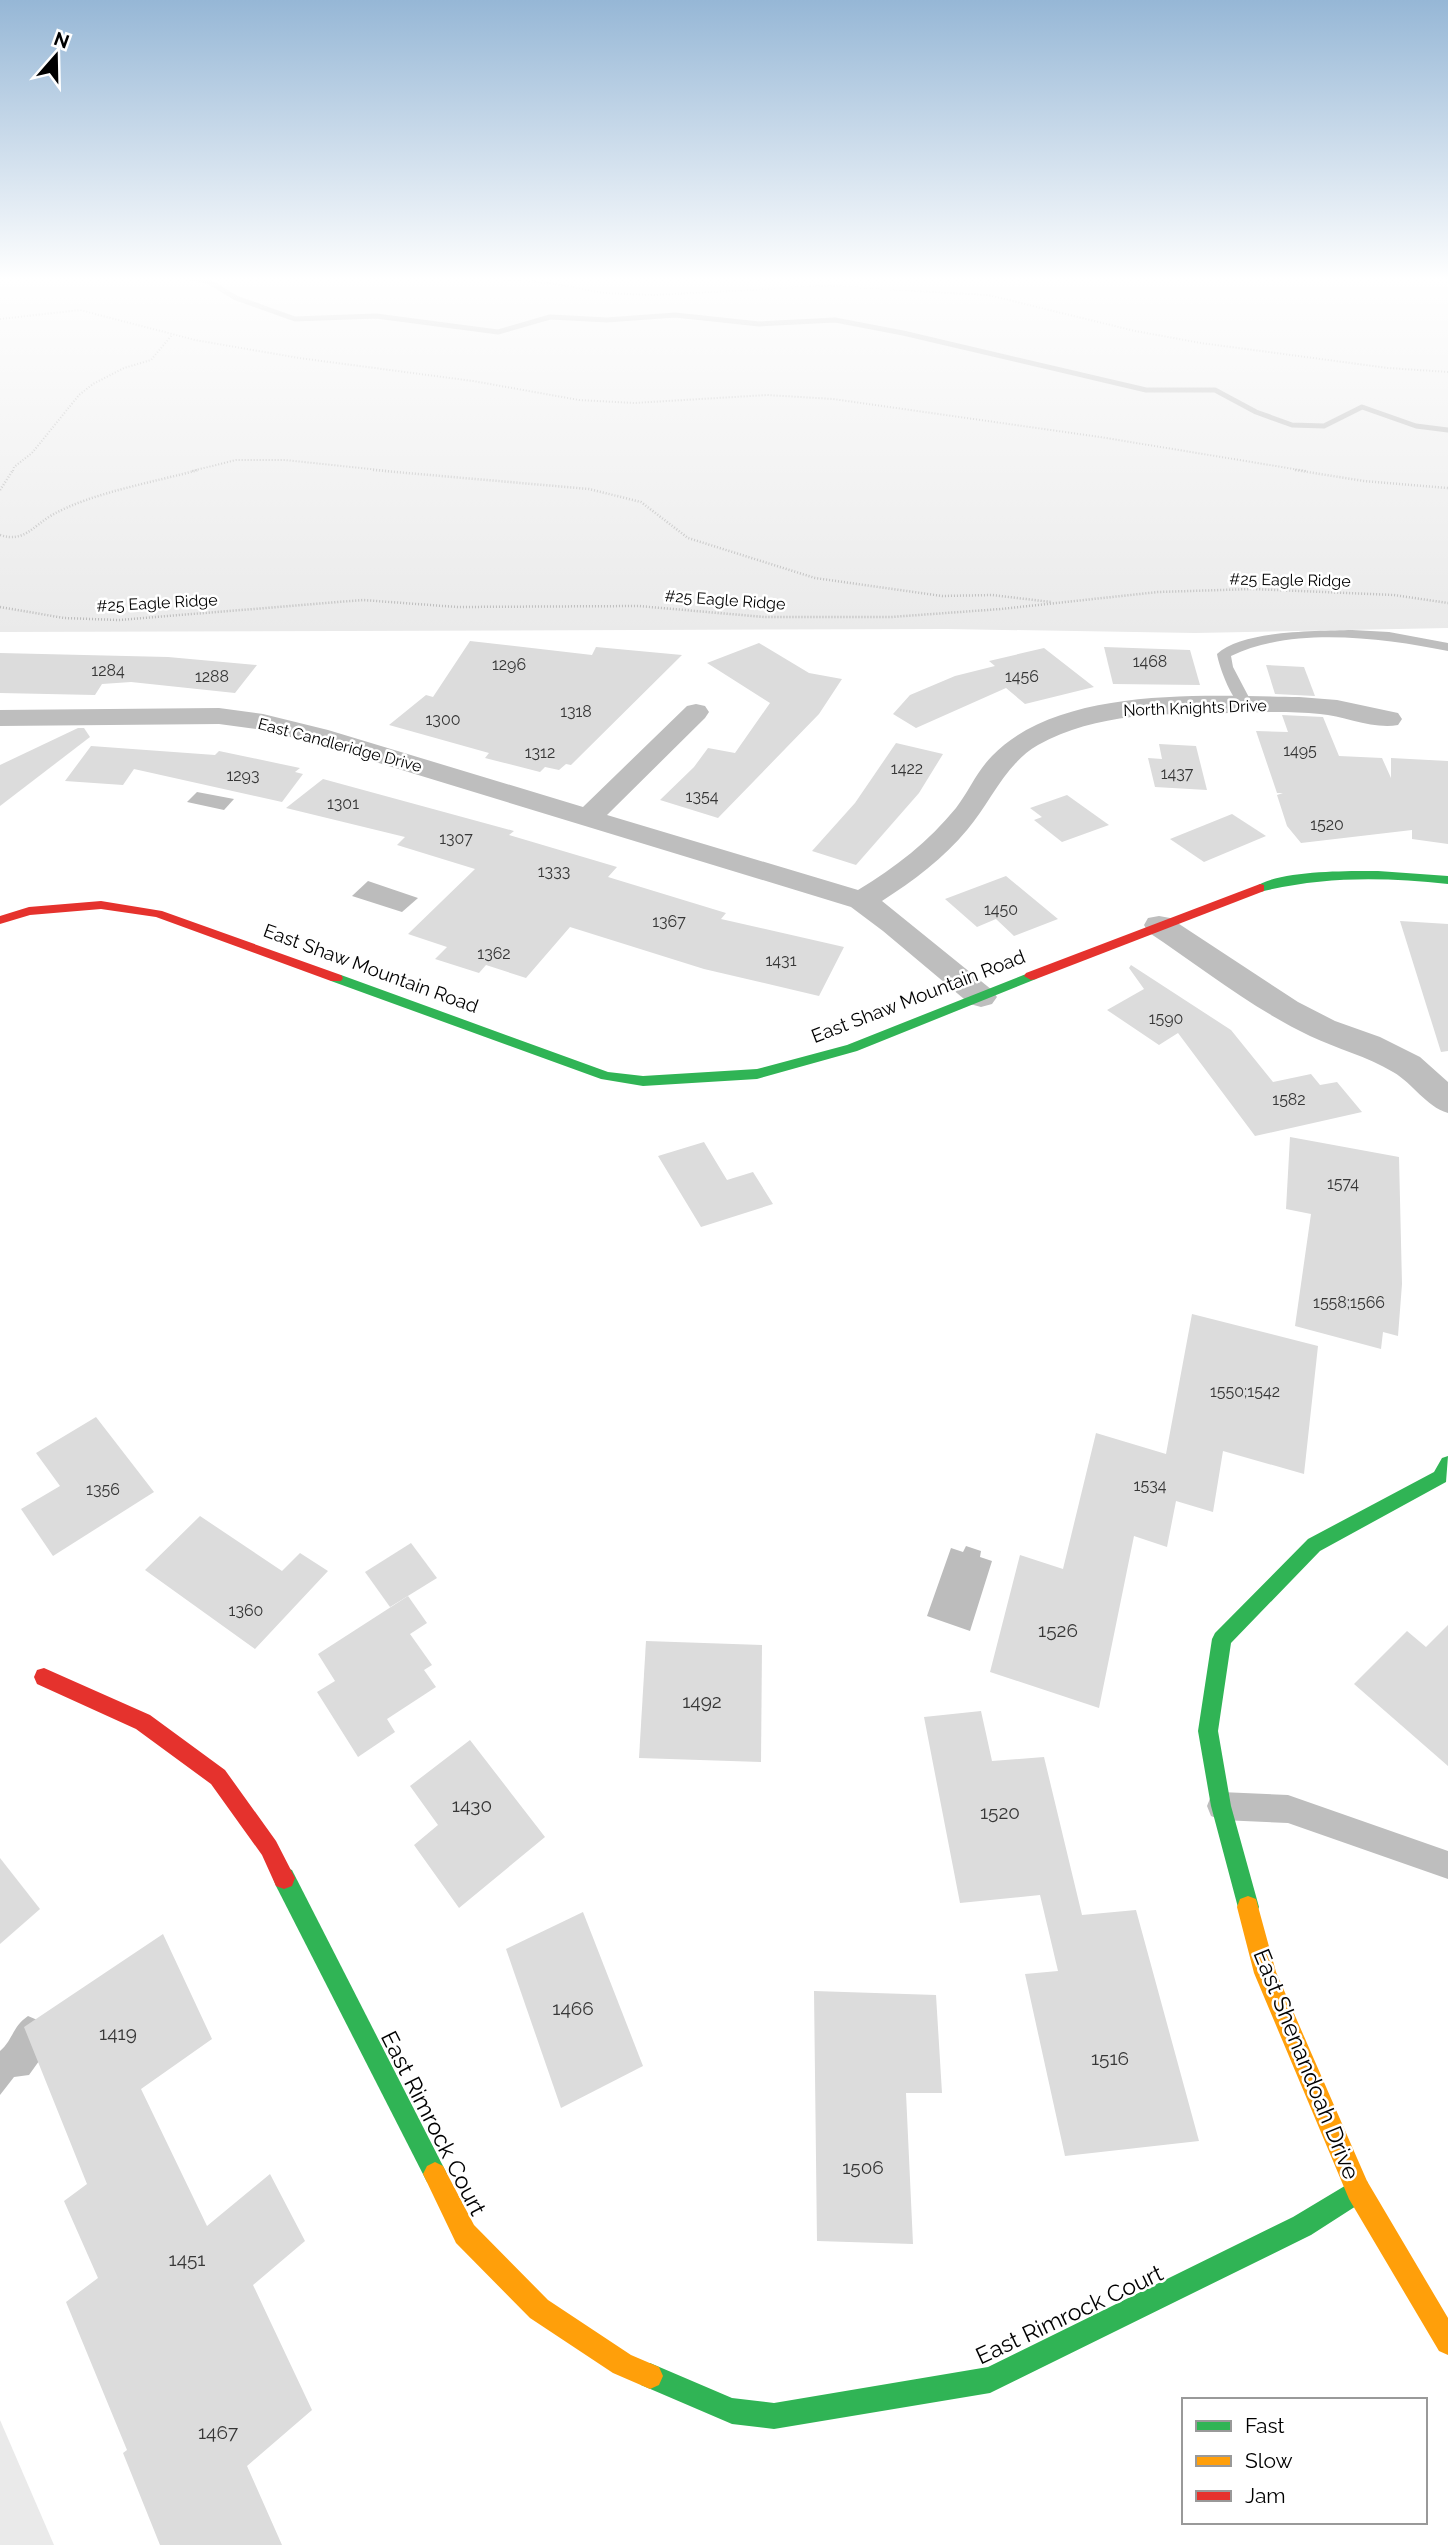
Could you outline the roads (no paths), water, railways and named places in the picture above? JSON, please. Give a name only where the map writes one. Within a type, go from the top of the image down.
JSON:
[{"type":"street","name":"North Knights Drive","points":[[862,901],[907,873],[965,815],[1003,760],[1023,743],[1050,729],[1089,716],[1134,708],[1246,705],[1337,708],[1389,719]]},
{"type":"street","points":[[589,817],[696,712]]},
{"type":"street","name":"East Candleridge Drive","points":[[0,718],[219,716],[263,722],[589,817],[862,901],[894,924],[981,997]]},
{"type":"street","name":"East Shaw Mountain Road","points":[[0,920],[29,911],[101,905],[158,914],[606,1076],[643,1081],[757,1074],[852,1048],[1159,925],[1272,884],[1333,876],[1404,875],[1448,880]]},
{"type":"street","points":[[1159,925],[1286,1009],[1323,1029],[1368,1045],[1408,1065],[1448,1101]]},
{"type":"street","name":"East Shenandoah Drive","points":[[1448,1462],[1440,1476],[1426,1485],[1314,1545],[1222,1639],[1209,1731],[1221,1806],[1265,1973],[1358,2190],[1448,2342]]},
{"type":"street","name":"East Rimrock Court","points":[[44,1677],[143,1722],[218,1777],[270,1848],[466,2234],[539,2309],[622,2364],[732,2411],[774,2416],[990,2380],[1302,2226],[1358,2190]]},
{"type":"lane","points":[[1246,705],[1226,667],[1224,654],[1235,646],[1291,638],[1386,636],[1448,647]]},
{"type":"lane","points":[[1426,1485],[1448,1498]]},
{"type":"lane","points":[[1221,1806],[1288,1809],[1448,1865]]},
{"type":"waterway","points":[[1226,396],[1256,412],[1292,425],[1324,426],[1362,407],[1416,426],[1448,430]]}]
